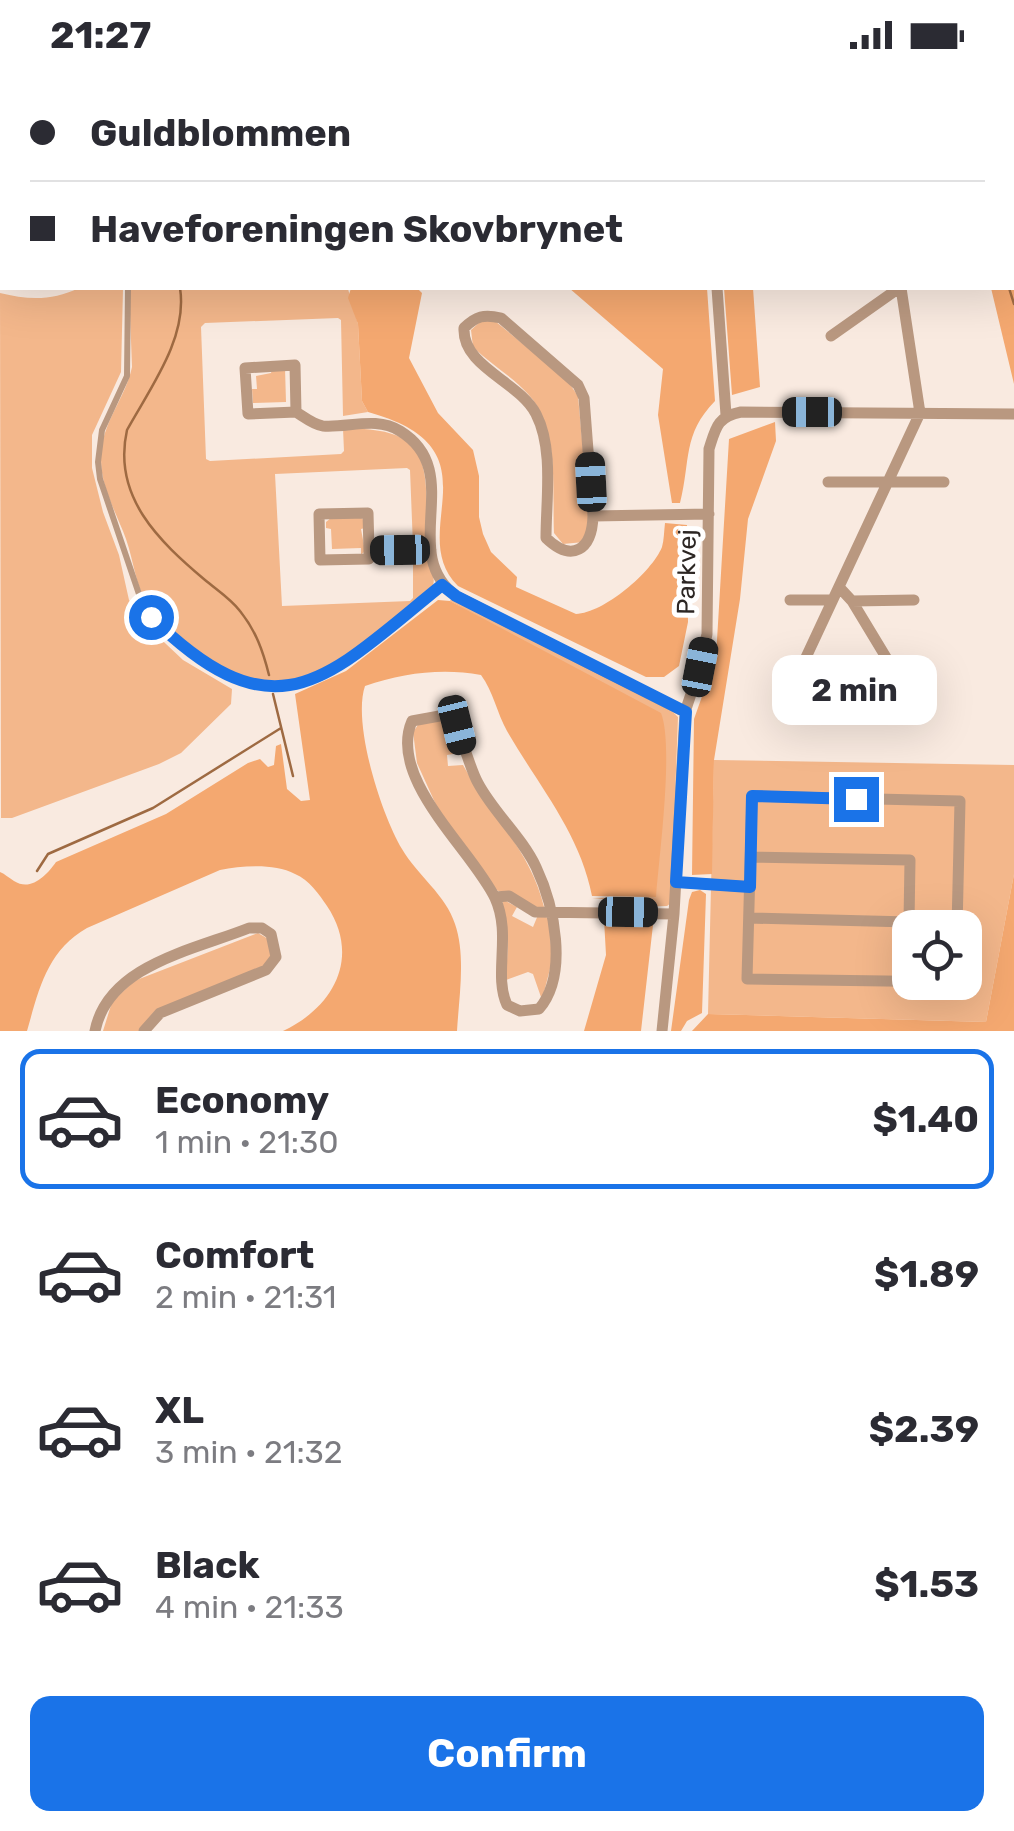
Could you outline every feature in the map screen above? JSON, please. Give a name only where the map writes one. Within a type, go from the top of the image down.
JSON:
[{"type":"street","name":"Parkvej","points":[[662,1031],[674,914],[686,712],[707,634],[709,448],[726,415],[717,290]]},
{"type":"street","points":[[830,336],[897,290]]},
{"type":"street","points":[[787,698],[920,413],[900,290]]},
{"type":"street","points":[[474,318],[501,318],[578,385],[587,412],[593,516],[592,535],[574,552],[559,550],[546,538],[545,438],[529,402],[470,352],[463,340],[464,328],[474,318]]},
{"type":"street","points":[[296,412],[295,365],[245,368],[248,414],[296,412],[320,426],[368,422],[397,429],[420,448],[428,463],[431,486],[433,571],[442,585],[470,603],[686,712]]},
{"type":"street","points":[[726,415],[1014,414]]},
{"type":"street","points":[[828,482],[944,482]]},
{"type":"street","points":[[368,513],[369,551],[369,559],[320,560],[319,514],[368,513]]},
{"type":"street","points":[[593,516],[710,514]]},
{"type":"street","points":[[369,551],[431,550]]},
{"type":"street","points":[[839,587],[852,601],[907,692]]},
{"type":"street","points":[[790,600],[831,600]]},
{"type":"street","points":[[852,601],[914,600]]},
{"type":"street","points":[[445,715],[457,725],[465,757],[479,786],[536,865],[550,910],[554,943],[551,993],[539,1009],[520,1011],[507,1005],[503,996],[505,947],[494,897],[416,779],[409,729],[412,721],[445,715]]},
{"type":"street","points":[[892,981],[748,979],[752,796],[960,801],[957,910]]},
{"type":"street","points":[[749,918],[909,922],[910,860],[750,857]]},
{"type":"street","points":[[676,882],[750,887]]},
{"type":"street","points":[[494,897],[508,896],[534,912],[674,914]]},
{"type":"street","points":[[96,1031],[99,1011],[131,974],[250,928],[262,928],[271,934],[276,956],[266,970],[160,1013],[144,1031]]},
{"type":"lane","points":[[128,290],[128,376],[102,430],[100,479],[141,600],[151,617],[174,640],[198,659],[243,682],[260,687],[298,685],[339,668],[442,585]]},
{"type":"shaded area","points":[[73,290],[123,290],[121,372],[92,435],[92,468],[103,512],[119,555],[129,600],[148,627],[183,660],[232,689],[231,704],[181,753],[159,764],[12,818],[1,818],[0,293],[40,298]]},
{"type":"shaded area","points":[[129,290],[348,290],[358,324],[362,401],[368,412],[343,416],[338,318],[205,323],[201,327],[206,459],[341,454],[343,429],[395,435],[410,444],[420,457],[427,494],[427,543],[413,546],[407,468],[275,474],[282,606],[410,601],[413,555],[423,554],[428,561],[434,580],[432,588],[342,663],[300,681],[265,684],[232,674],[198,656],[168,632],[147,604],[102,470],[104,435],[132,367]]},
{"type":"shaded area","points":[[350,290],[422,293],[409,358],[438,413],[473,450],[483,534],[491,552],[517,577],[516,587],[576,614],[587,612],[626,590],[648,568],[662,547],[665,523],[687,525],[688,622],[679,666],[664,677],[646,677],[458,586],[444,564],[440,541],[441,469],[431,447],[408,428],[368,412],[362,401],[358,324],[348,298]]},
{"type":"shaded area","points":[[571,290],[707,290],[715,401],[692,437],[680,503],[672,503],[658,415],[663,369]]},
{"type":"shaded area","points":[[724,290],[753,290],[760,387],[732,395]]},
{"type":"shaded area","points":[[991,290],[1014,290],[1014,384]]},
{"type":"shaded area","points":[[481,321],[495,321],[567,380],[578,396],[590,526],[584,542],[563,544],[554,533],[552,460],[545,424],[528,394],[473,347],[471,330]]},
{"type":"shaded area","points":[[285,368],[286,402],[253,403],[256,376]]},
{"type":"shaded area","points":[[775,422],[776,441],[748,519],[740,599],[714,760],[712,874],[692,875],[694,719],[716,657],[729,439]]},
{"type":"shaded area","points":[[360,517],[365,521],[365,528],[361,529],[365,551],[361,555],[361,548],[332,549],[331,529],[326,528],[326,522],[331,518]]},
{"type":"shaded area","points":[[452,597],[678,717],[671,903],[667,906],[625,907],[622,901],[592,898],[656,897],[484,620],[450,601]]},
{"type":"shaded area","points":[[438,600],[450,601],[661,713],[666,775],[656,897],[592,896],[568,830],[507,731],[481,675],[437,672],[394,678],[365,686],[362,723],[366,746],[394,834],[455,924],[461,963],[457,1031],[283,1031],[316,1009],[328,994],[337,979],[342,944],[327,906],[309,884],[287,871],[258,866],[220,870],[87,928],[62,948],[46,972],[27,1031],[0,1031],[0,872],[20,884],[32,883],[56,862],[166,814],[248,763],[260,759],[268,767],[274,765],[276,746],[281,744],[287,789],[301,801],[310,800],[295,694],[346,671]]},
{"type":"shaded area","points":[[442,720],[452,730],[459,753],[447,755],[448,766],[463,765],[530,868],[544,907],[535,908],[517,896],[495,890],[437,807],[417,763],[413,732],[420,722]]},
{"type":"shaded area","points":[[714,760],[1014,765],[1014,874],[986,1022],[708,1014]]},
{"type":"shaded area","points":[[1014,874],[1014,1031],[692,1031],[708,1014],[986,1022]]},
{"type":"shaded area","points":[[700,890],[706,894],[702,1013],[687,1021],[681,1031],[671,1031],[689,900],[692,892]]},
{"type":"shaded area","points":[[502,899],[517,907],[512,916],[533,927],[538,915],[549,918],[552,961],[542,1000],[533,974],[528,972],[506,980],[508,942]]},
{"type":"shaded area","points":[[604,919],[651,921],[653,925],[641,1031],[584,1031],[606,955]]},
{"type":"shaded area","points":[[258,933],[270,940],[273,955],[263,967],[154,1012],[140,1031],[103,1031],[112,1002],[134,981]]},
{"type":"waterway","points":[[180,290],[181,307],[173,344],[127,430],[126,476],[133,497],[156,533],[246,619],[269,675]]},
{"type":"waterway","points":[[1010,290],[1014,304]]},
{"type":"waterway","points":[[273,694],[293,776]]},
{"type":"waterway","points":[[37,871],[48,854],[153,808],[281,728]]},
{"type":"route","points":[[151,617],[174,640],[220,672],[260,687],[298,685],[339,668],[442,585],[456,596],[686,712],[676,882],[750,887],[752,796],[856,799]]}]
